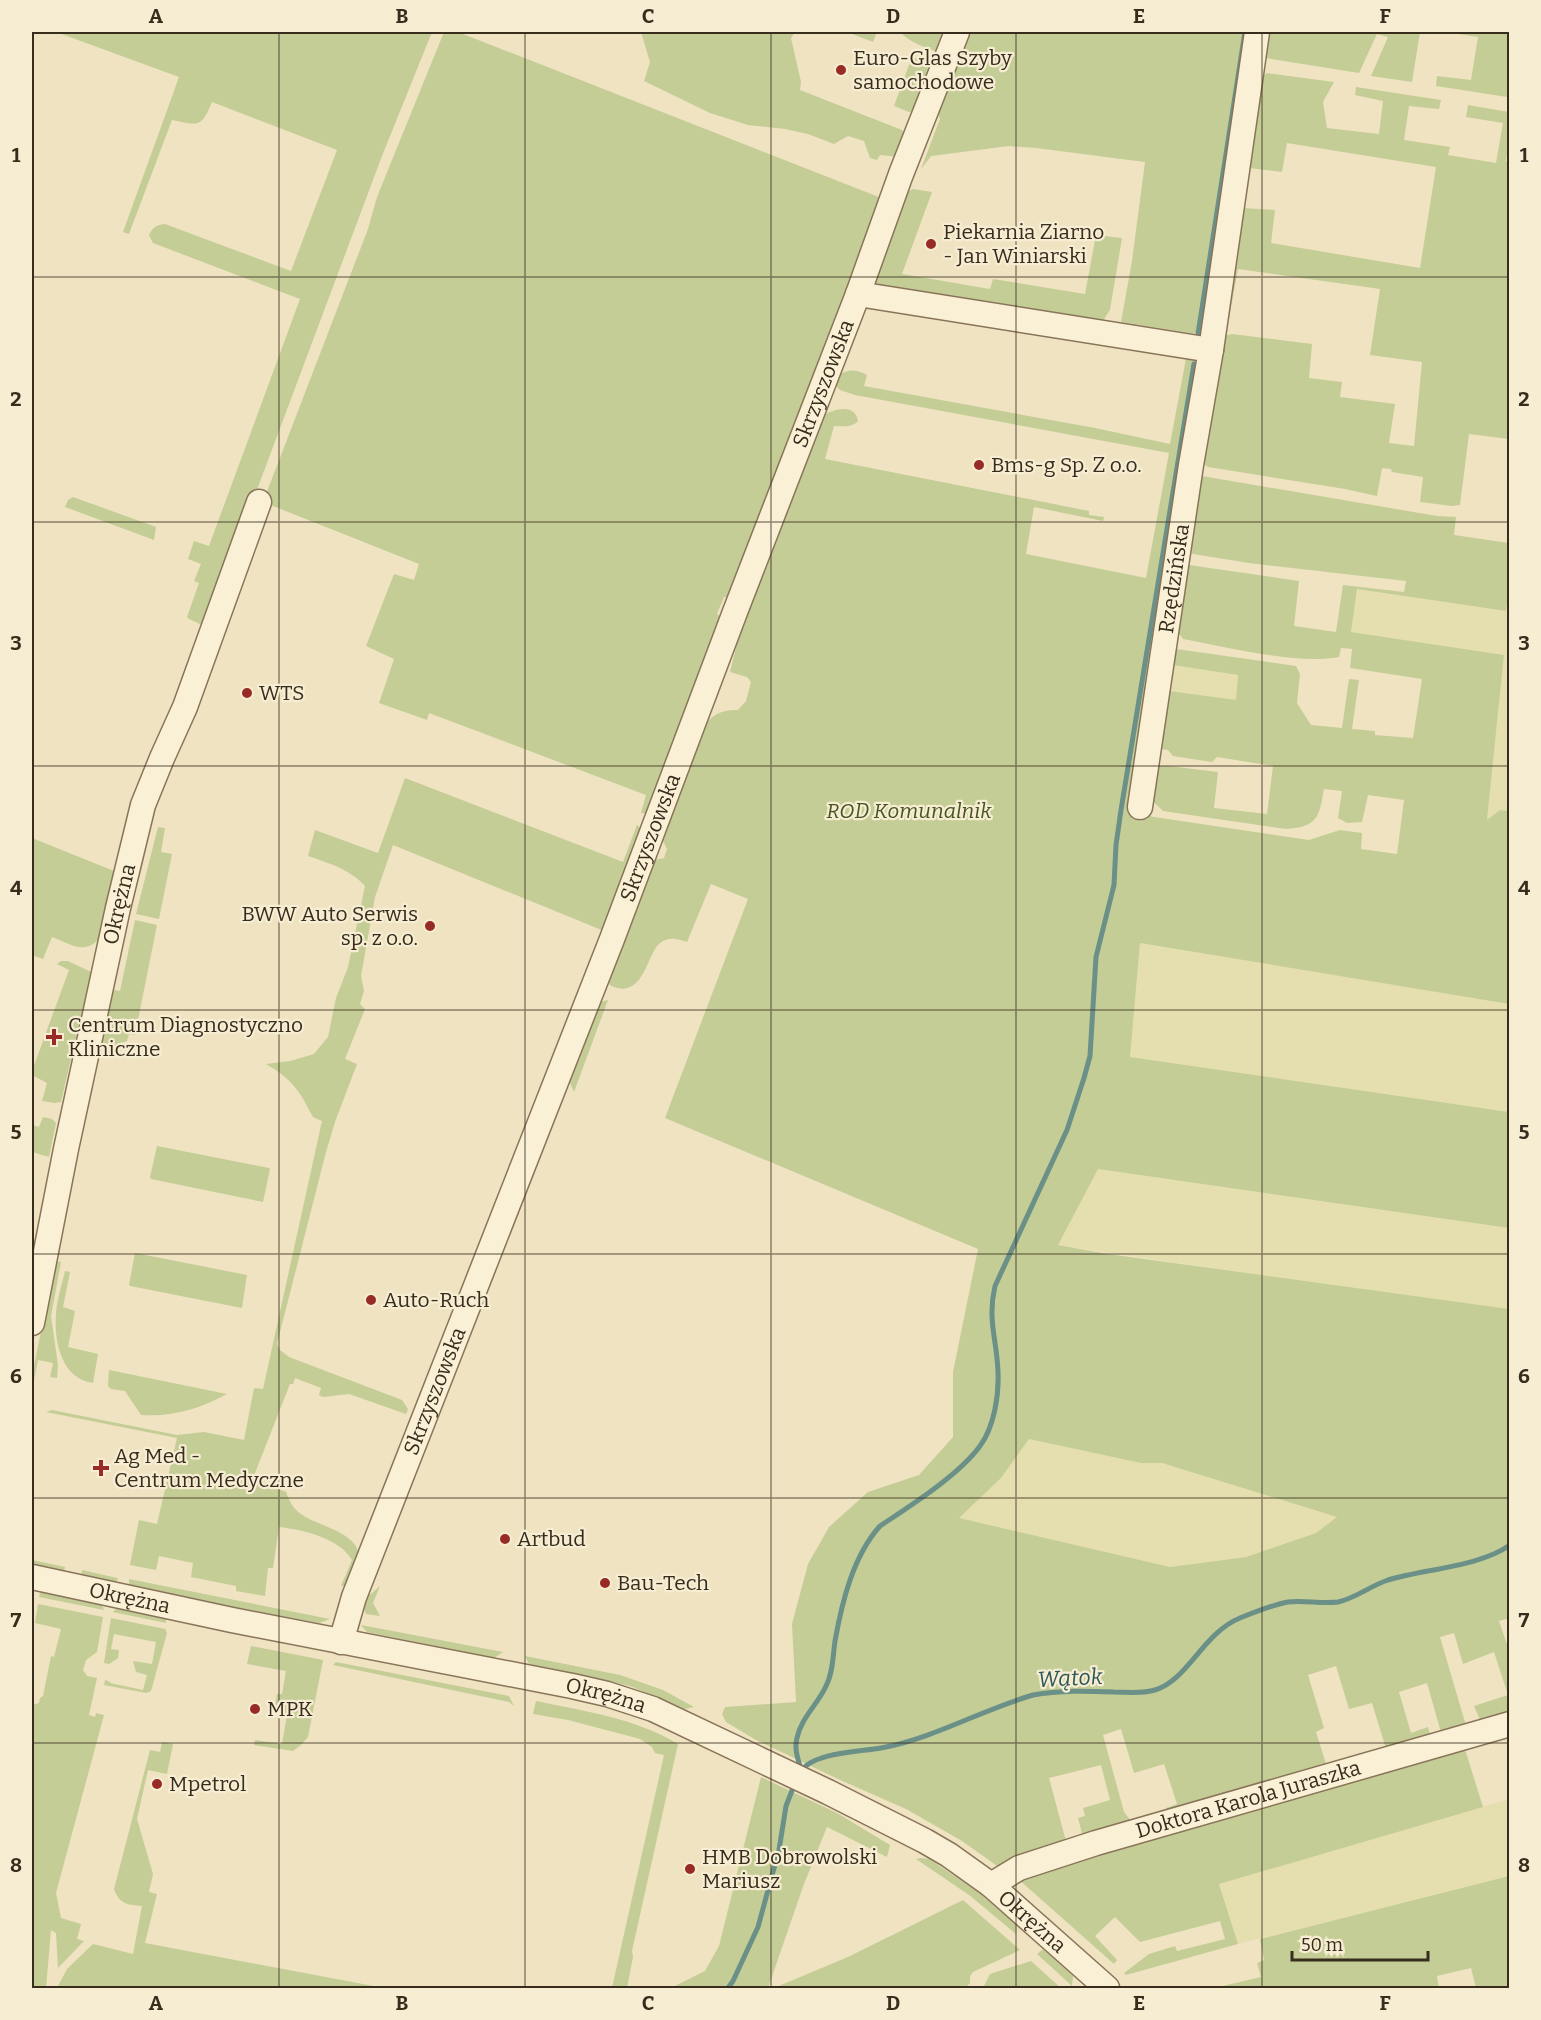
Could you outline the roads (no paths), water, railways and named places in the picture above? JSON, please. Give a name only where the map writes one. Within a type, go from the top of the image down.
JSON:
[{"type":"street","name":"Skrzyszowska","points":[[341,1642],[354,1597],[612,939],[858,294],[901,174],[957,32]]},
{"type":"street","name":"Rzędzińska","points":[[1140,807],[1184,512],[1211,350],[1257,32]]},
{"type":"street","points":[[858,294],[1211,350]]},
{"type":"street","name":"Okrężna","points":[[32,1323],[66,1149],[143,805],[185,707],[260,502]]},
{"type":"street","name":"Okrężna","points":[[32,1577],[341,1642],[607,1694],[653,1709],[925,1840],[991,1885],[1107,1989]]},
{"type":"street","name":"Doktora Karola Juraszka","points":[[991,1885],[1019,1868],[1096,1843],[1509,1724]]},
{"type":"waterway","points":[[1198,334],[1245,32]]},
{"type":"waterway","points":[[801,1769],[796,1750],[797,1738],[802,1724],[823,1693],[828,1681],[845,1595],[863,1551],[880,1526],[933,1489],[971,1457],[985,1438],[992,1421],[998,1381],[992,1320],[995,1286],[1067,1130],[1090,1056],[1096,957],[1114,885],[1121,810],[1194,364]]},
{"type":"waterway","name":"Wątok","points":[[800,1772],[815,1760],[920,1738],[1033,1695],[1084,1691],[1145,1692],[1155,1690],[1167,1685],[1177,1677],[1216,1634],[1240,1618],[1288,1602],[1338,1602],[1388,1580],[1467,1563],[1510,1545]]},
{"type":"waterway","name":"Wątok","points":[[728,1988],[758,1927],[779,1850],[786,1806],[795,1783]]},
{"type":"place","name":"Euro-Glas Szyby samochodowe","points":[[841,70]]},
{"type":"place","name":"Piekarnia Ziarno - Jan Winiarski","points":[[931,244]]},
{"type":"place","name":"Bms-g Sp. Z o.o.","points":[[979,465]]},
{"type":"place","name":"WTS","points":[[247,693]]},
{"type":"place","name":"BWW Auto Serwis sp. z o.o.","points":[[430,926]]},
{"type":"place","name":"Centrum Diagnostyczno Kliniczne","points":[[54,1037]]},
{"type":"place","name":"Auto-Ruch","points":[[371,1300]]},
{"type":"place","name":"Ag Med - Centrum Medyczne","points":[[101,1468]]},
{"type":"place","name":"Artbud","points":[[505,1539]]},
{"type":"place","name":"Bau-Tech","points":[[605,1583]]},
{"type":"place","name":"MPK","points":[[255,1709]]},
{"type":"place","name":"Mpetrol","points":[[157,1784]]},
{"type":"place","name":"HMB Dobrowolski Mariusz","points":[[690,1869]]},
{"type":"park label","name":"ROD Komunalnik","points":[[909,811]]}]
